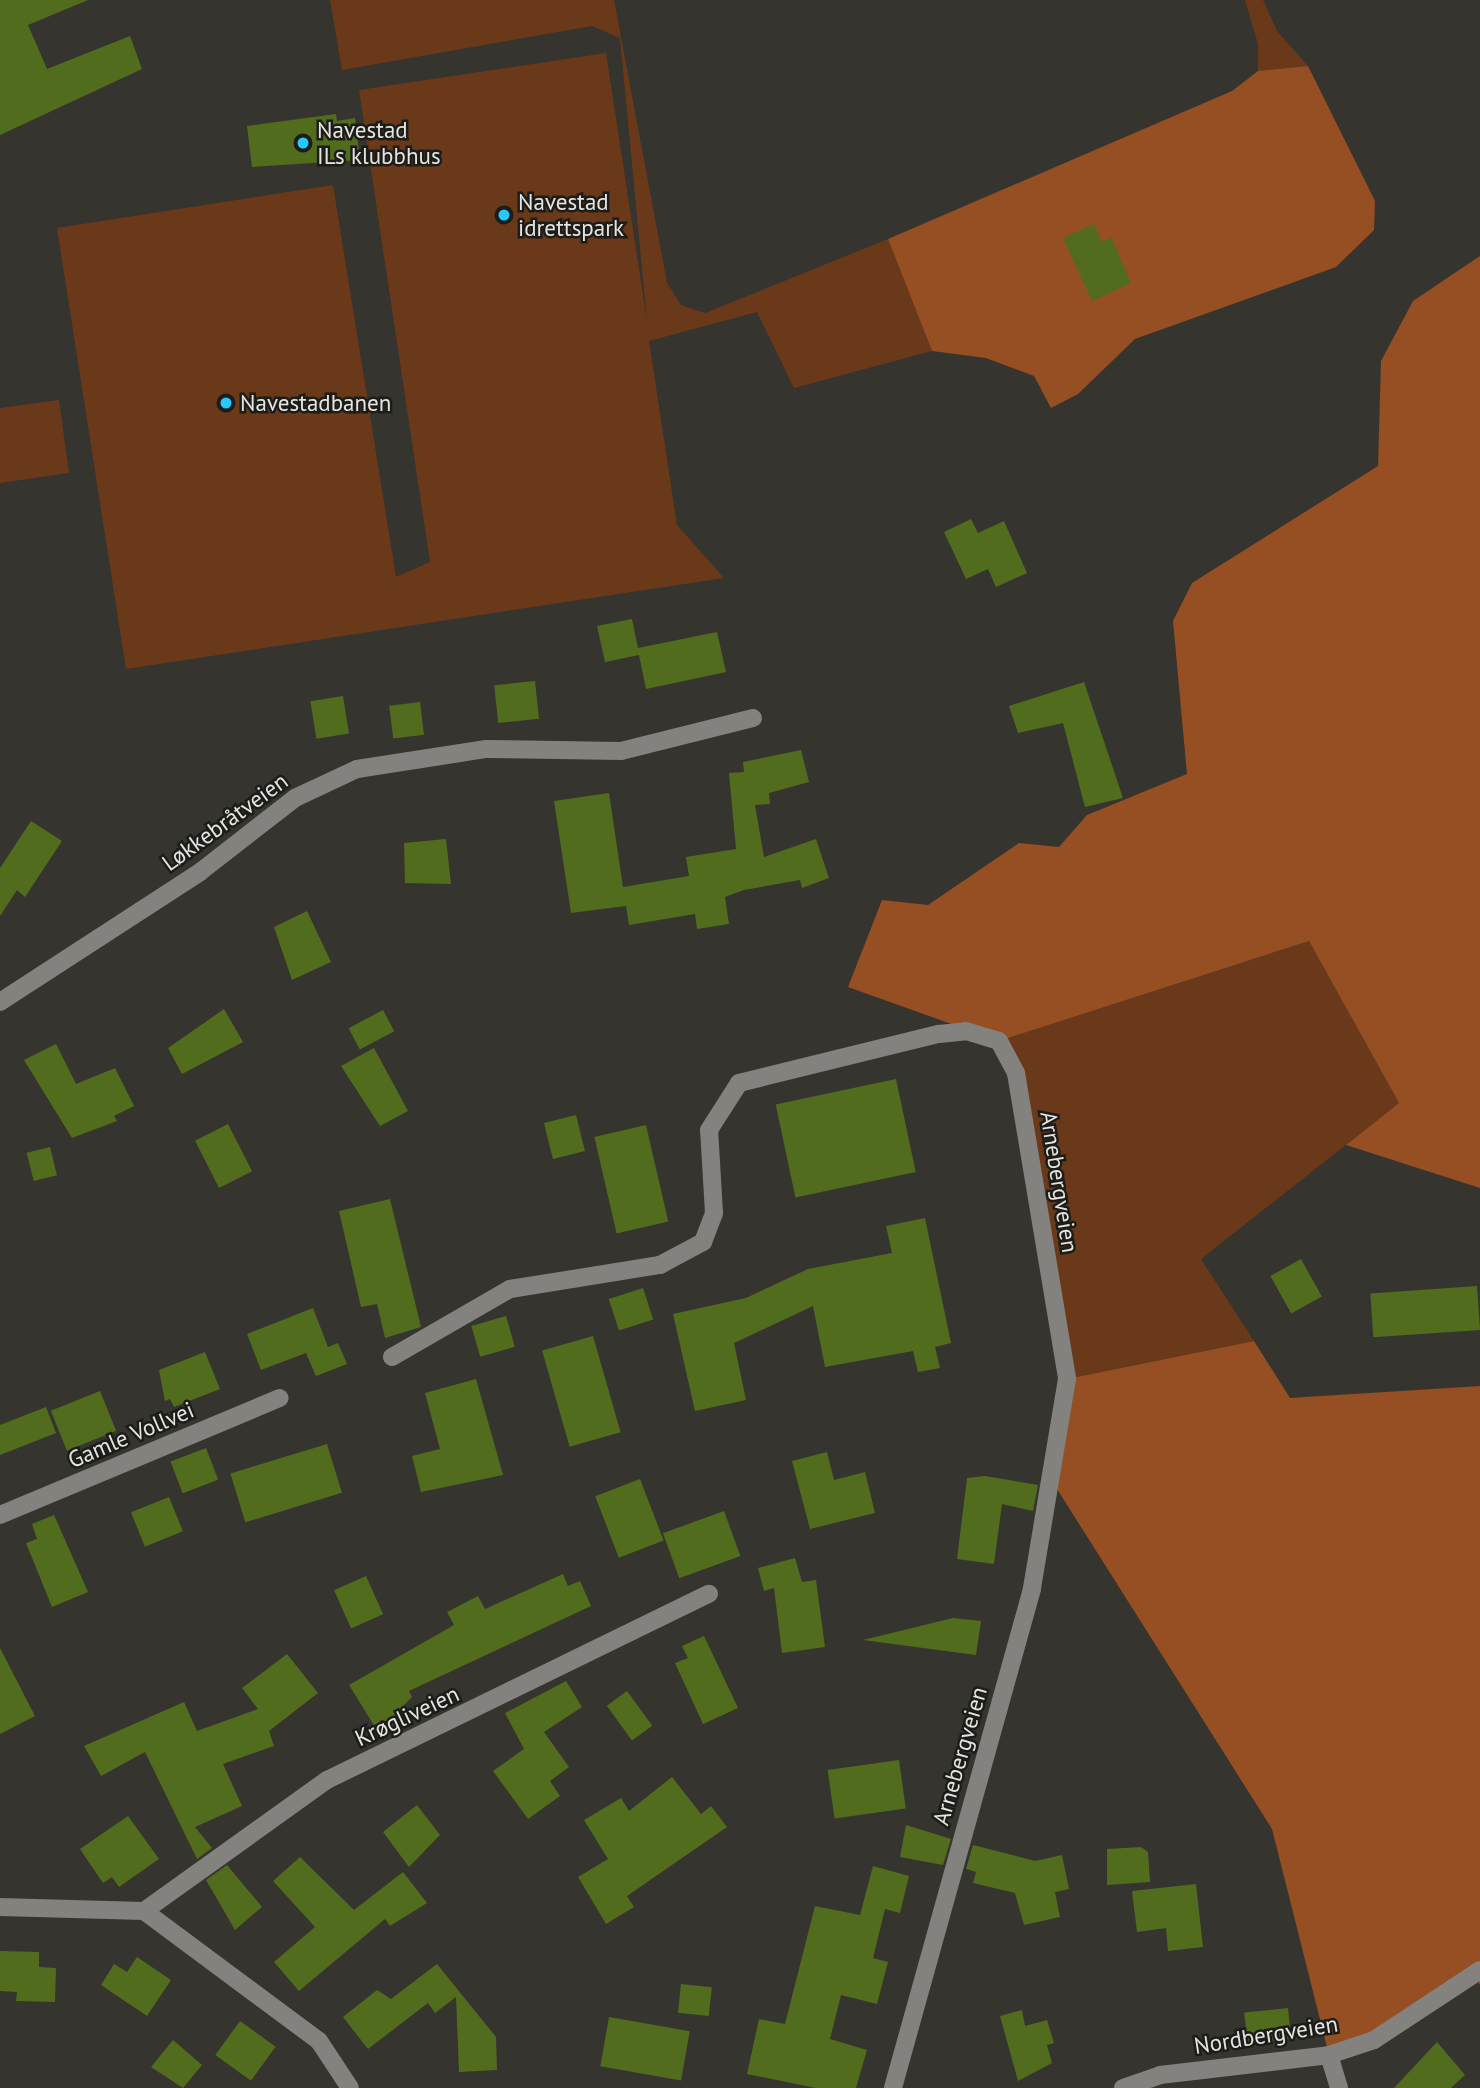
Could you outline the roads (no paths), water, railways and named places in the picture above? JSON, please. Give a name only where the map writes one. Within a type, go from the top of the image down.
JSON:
[{"type":"street","name":"Løkkebråtveien","points":[[0,1002],[200,872],[295,798],[357,769],[486,749],[621,751],[753,718]]},
{"type":"street","name":"Arnebergveien","points":[[392,1357],[510,1289],[660,1265],[703,1242],[714,1213],[709,1130],[739,1083],[939,1034],[966,1031],[999,1041],[1016,1073],[1067,1379],[1032,1589],[893,2088]]},
{"type":"street","name":"Gamle Vollvei","points":[[0,1515],[280,1398]]},
{"type":"street","name":"Krøgliveien","points":[[144,1911],[327,1780],[709,1594]]},
{"type":"street","points":[[0,1907],[144,1911],[320,2041],[350,2088]]},
{"type":"street","name":"Nordbergveien","points":[[1123,2088],[1160,2075],[1329,2055],[1374,2040],[1480,1970]]},
{"type":"street","points":[[1329,2055],[1339,2088]]},
{"type":"place","name":"Navestad ILs klubbhus","points":[[303,143]]},
{"type":"place","name":"Navestad idrettspark","points":[[504,215]]},
{"type":"place","name":"Navestadbanen","points":[[226,403]]}]
